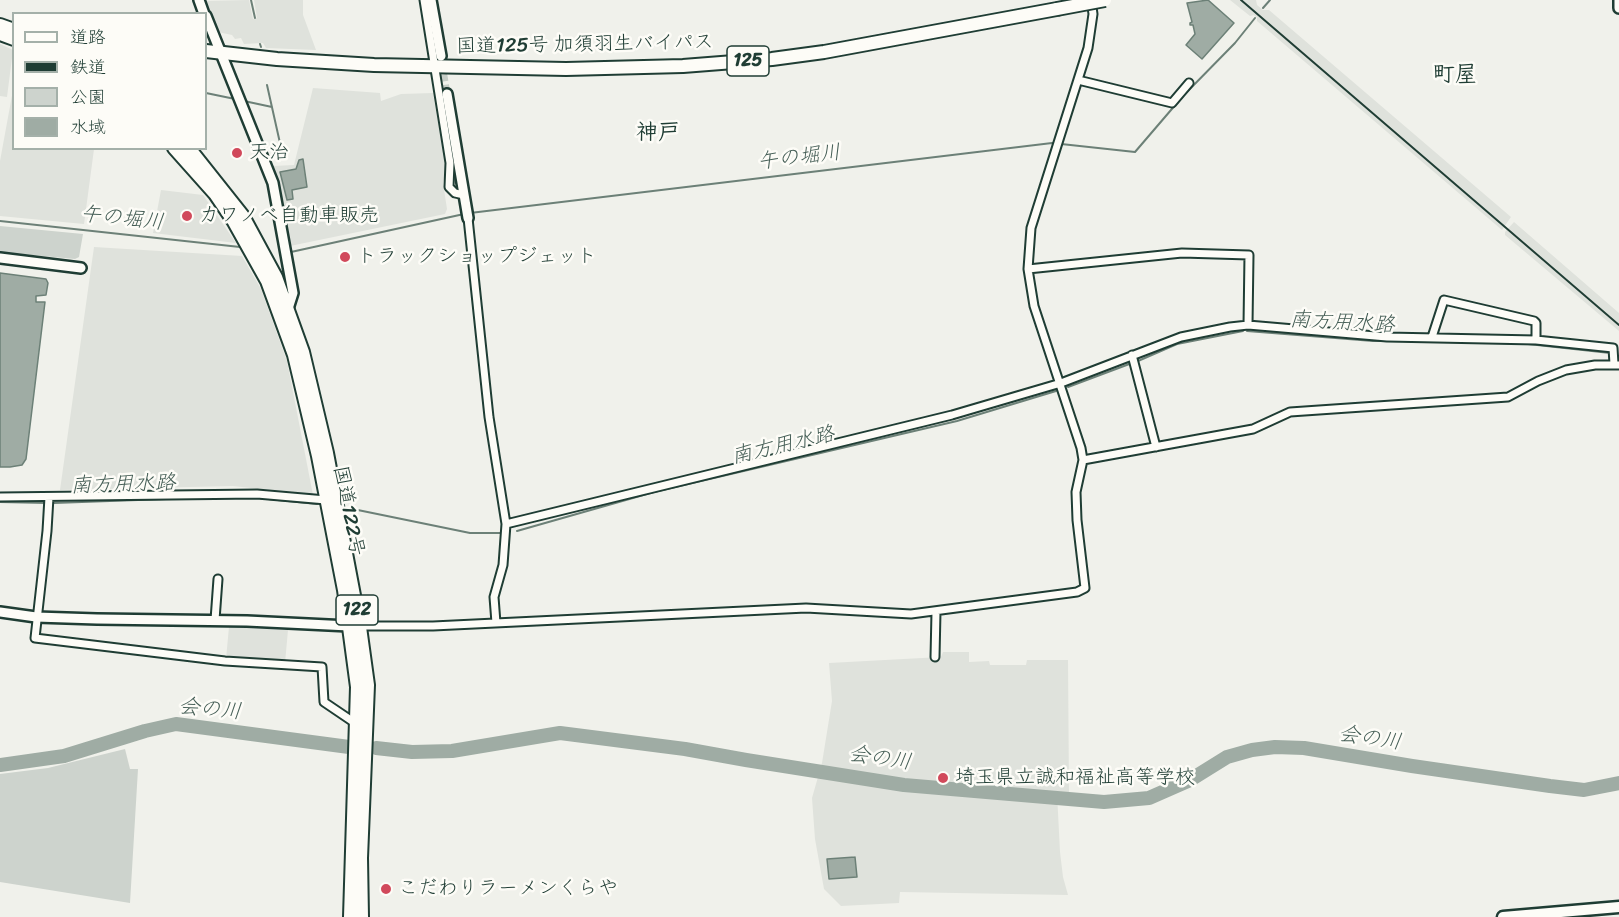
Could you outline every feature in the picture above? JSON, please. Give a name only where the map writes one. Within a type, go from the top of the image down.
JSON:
[{"type":"highway","name":"国道125号 加須羽生バイパス","points":[[207,51],[333,63],[437,61],[628,68],[772,59],[836,50],[1105,0]]},
{"type":"highway","name":"国道122号","points":[[176,150],[214,194],[234,222],[285,314],[303,352],[327,453],[355,626],[357,687],[350,917]]},
{"type":"highway","name":"国道122号","points":[[191,150],[243,216],[276,277],[355,626],[368,685],[361,858],[362,917]]},
{"type":"main road","points":[[1503,917],[1619,908]]},
{"type":"street","points":[[424,0],[437,61]]},
{"type":"street","points":[[431,0],[450,163],[449,187],[454,193],[464,195]]},
{"type":"street","points":[[0,612],[36,616],[355,626],[433,626],[806,608],[911,614],[1077,592],[1085,588],[1077,520],[1076,492],[1083,460],[1079,437],[1034,306],[1028,269],[1031,228],[1090,39],[1093,14],[1091,0]]},
{"type":"street","points":[[1618,0],[1619,8]]},
{"type":"street","points":[[207,20],[273,183],[293,293],[285,314]]},
{"type":"street","points":[[1078,80],[1172,103],[1189,83]]},
{"type":"street","points":[[447,94],[468,218],[489,417],[506,524],[503,565],[494,597],[496,623]]},
{"type":"street","points":[[1028,269],[1182,253],[1249,255],[1248,325]]},
{"type":"street","points":[[0,258],[81,268]]},
{"type":"street","points":[[1432,337],[1444,300],[1534,321],[1536,340]]},
{"type":"street","points":[[506,524],[952,415],[1061,383],[1180,337],[1248,325],[1387,337],[1536,340],[1613,348],[1616,365],[1566,370],[1538,381],[1508,397],[1290,412],[1253,429],[1083,460]]},
{"type":"street","points":[[1132,355],[1156,447]]},
{"type":"street","points":[[0,497],[257,494],[326,500]]},
{"type":"street","points":[[49,497],[35,638],[225,661],[321,667],[324,702],[355,723]]},
{"type":"street","points":[[215,620],[218,579]]},
{"type":"street","points":[[936,612],[936,657]]},
{"type":"shaded area","points":[[249,0],[253,19],[257,18],[254,0],[303,0],[303,15],[316,50],[266,48],[263,43],[244,44],[241,38],[235,39],[232,35],[218,32],[204,1]]},
{"type":"shaded area","points":[[1230,0],[1256,0],[1257,5],[1263,10],[1269,10],[1511,217],[1502,230],[1257,21],[1254,15],[1250,16]]},
{"type":"shaded area","points":[[0,44],[12,50],[12,58],[7,97],[0,96]]},
{"type":"shaded area","points":[[313,88],[380,93],[381,101],[401,94],[433,93],[446,169],[443,183],[447,209],[445,214],[290,246],[273,166],[294,165]]},
{"type":"shaded area","points":[[12,95],[12,150],[94,150],[84,224],[0,216],[0,161]]},
{"type":"shaded area","name":"カワノベ自動車販売","points":[[161,190],[203,195],[236,243],[153,233]]},
{"type":"shaded area","points":[[1514,222],[1619,313],[1619,331],[1505,235]]},
{"type":"shaded area","points":[[94,247],[242,256],[261,289],[287,361],[313,495],[233,486],[60,490]]},
{"type":"shaded area","points":[[229,627],[288,630],[285,663],[226,659]]},
{"type":"shaded area","name":"埼玉県立誠和福祉高等学校","points":[[943,652],[969,652],[969,662],[989,661],[990,665],[1026,665],[1027,660],[1068,660],[1069,793],[1057,793],[1060,852],[1068,895],[900,892],[899,903],[841,906],[824,889],[815,839],[812,798],[822,763],[832,701],[829,663],[941,657]]},
{"type":"green space","points":[[0,226],[83,234],[79,257],[75,259],[0,252]]},
{"type":"green space","points":[[125,749],[130,769],[138,769],[130,903],[0,882],[0,774],[48,768]]},
{"type":"water","points":[[1208,0],[1234,23],[1202,59],[1186,45],[1195,34],[1193,25],[1190,25],[1192,22],[1187,3]]},
{"type":"water","points":[[303,159],[307,187],[292,190],[293,199],[287,200],[280,172],[296,169],[299,160]]},
{"type":"water","points":[[0,273],[46,279],[48,283],[46,295],[36,296],[36,302],[45,302],[26,459],[22,465],[10,467],[0,467]]},
{"type":"water","points":[[855,857],[857,877],[829,879],[827,859]]},
{"type":"waterway","points":[[251,0],[255,18]]},
{"type":"waterway","name":"午の堀川","points":[[1263,8],[1270,0]]},
{"type":"waterway","name":"午の堀川","points":[[470,213],[1052,143],[1135,152],[1255,18]]},
{"type":"waterway","points":[[267,85],[282,152]]},
{"type":"waterway","points":[[207,93],[235,99]]},
{"type":"waterway","points":[[244,101],[272,107]]},
{"type":"waterway","name":"午の堀川","points":[[291,252],[464,214]]},
{"type":"waterway","name":"午の堀川","points":[[0,221],[240,247]]},
{"type":"waterway","name":"南方用水路","points":[[1138,361],[1177,344],[1243,331]]},
{"type":"waterway","name":"南方用水路","points":[[1247,331],[1373,341],[1427,341]]},
{"type":"waterway","name":"南方用水路","points":[[1519,343],[1610,353]]},
{"type":"waterway","name":"南方用水路","points":[[1068,387],[1132,363]]},
{"type":"waterway","name":"南方用水路","points":[[517,531],[654,492],[957,421],[1056,391]]},
{"type":"waterway","name":"南方用水路","points":[[54,503],[194,498]]},
{"type":"waterway","name":"南方用水路","points":[[199,498],[258,498],[317,504]]},
{"type":"waterway","name":"南方用水路","points":[[0,502],[47,503]]},
{"type":"waterway","name":"南方用水路","points":[[348,508],[470,533],[503,533]]},
{"type":"waterway","name":"会の川","points":[[0,765],[64,756],[176,724],[349,747]]},
{"type":"waterway","name":"会の川","points":[[376,748],[412,752],[452,751],[560,733],[685,749],[904,785],[1104,802],[1149,798],[1190,780],[1227,757],[1275,747],[1304,748],[1584,790],[1619,783]]},
{"type":"tunnel","points":[[442,64],[447,94]]},
{"type":"railway","points":[[1241,0],[1619,325]]},
{"type":"place","name":"天治","points":[[237,153]]},
{"type":"place","name":"カワノベ自動車販売","points":[[187,216]]},
{"type":"place","name":"トラックショップジェット","points":[[345,257]]},
{"type":"place","name":"埼玉県立誠和福祉高等学校","points":[[943,778]]},
{"type":"place","name":"こだわりラーメンくらや","points":[[386,889]]},
{"type":"district","name":"町屋","points":[[1455,75]]},
{"type":"district","name":"神戸","points":[[658,133]]}]
